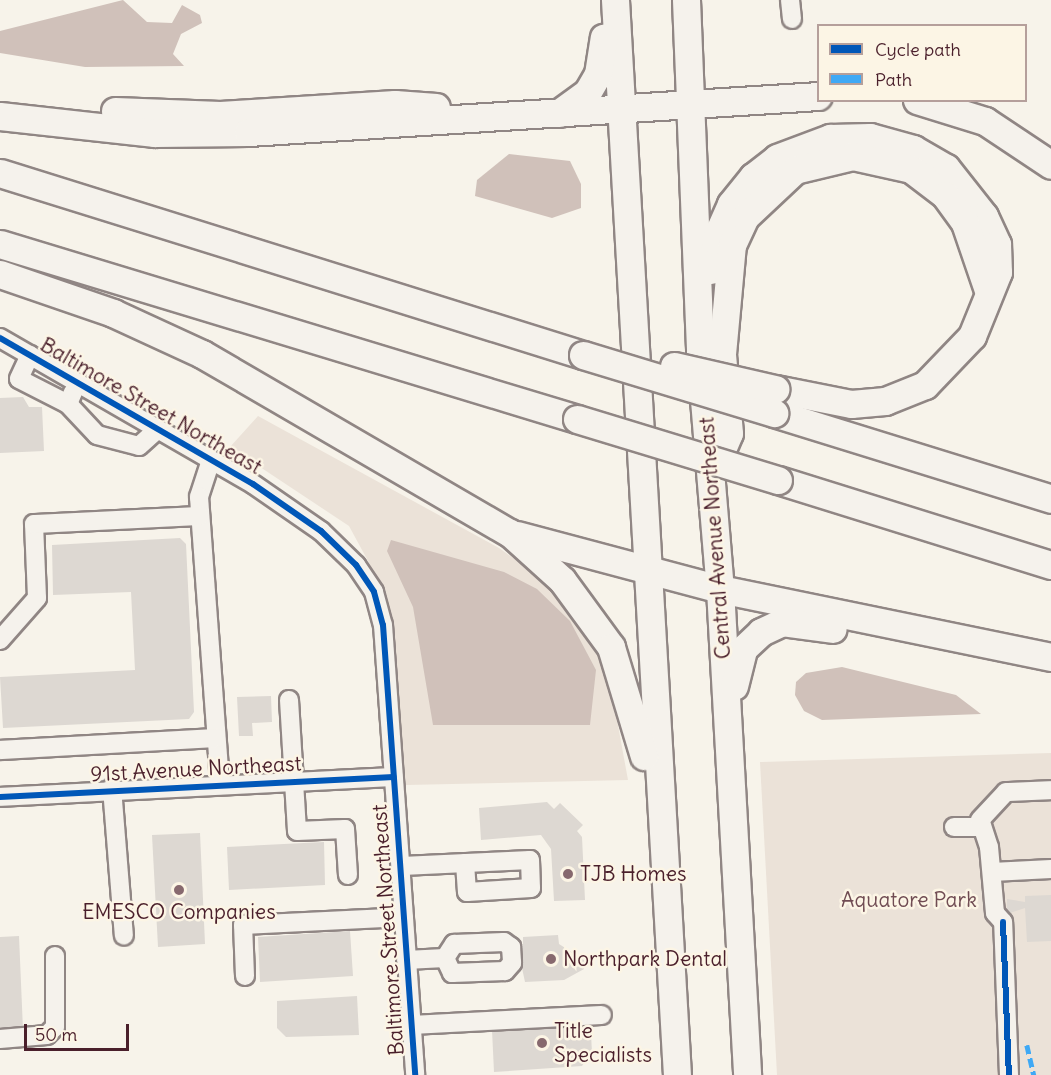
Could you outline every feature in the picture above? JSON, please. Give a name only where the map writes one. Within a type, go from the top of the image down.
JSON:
[{"type":"highway","points":[[559,113],[587,93],[605,57],[602,0]]},
{"type":"highway","points":[[615,0],[619,110],[677,1075]]},
{"type":"highway","name":"Central Avenue Northeast","points":[[686,0],[694,105],[700,351],[720,589],[747,1075]]},
{"type":"highway","points":[[0,116],[154,133],[474,119],[817,96]]},
{"type":"highway","points":[[924,102],[985,120],[1051,165]]},
{"type":"highway","points":[[0,104],[220,115],[395,104],[432,106],[474,119]]},
{"type":"highway","points":[[700,351],[715,240],[731,204],[777,158],[830,138],[889,140],[946,168],[979,207],[997,244],[998,272],[988,290],[972,336],[925,384],[885,401],[850,404],[775,401]]},
{"type":"highway","points":[[711,477],[729,433],[722,354],[732,245],[745,217],[795,170],[853,156],[911,168],[945,195],[965,223],[988,290]]},
{"type":"highway","points":[[0,173],[422,302],[775,401],[1051,500]]},
{"type":"highway","points":[[0,244],[1051,565]]},
{"type":"highway","points":[[0,274],[113,313],[202,354],[510,533],[562,580],[611,647],[641,732],[670,950]]},
{"type":"highway","points":[[510,533],[647,572],[720,589],[1051,657]]},
{"type":"highway","points":[[730,757],[735,675],[743,649],[782,622],[1051,675]]},
{"type":"street","points":[[790,0],[792,20]]},
{"type":"street","name":"Baltimore Street Northeast","points":[[0,338],[210,460],[321,531],[356,565],[374,592],[383,625],[393,777],[402,866],[406,960],[415,1075]]},
{"type":"street","points":[[30,355],[19,379],[68,404],[97,435],[139,446],[158,429]]},
{"type":"street","points":[[68,404],[76,382]]},
{"type":"street","points":[[210,460],[199,497],[220,785]]},
{"type":"street","points":[[0,640],[37,598],[34,524],[200,516]]},
{"type":"street","points":[[289,700],[297,831],[345,829],[348,875]]},
{"type":"street","points":[[0,750],[216,738]]},
{"type":"street","name":"91st Avenue Northeast","points":[[0,797],[112,788],[393,777]]},
{"type":"street","points":[[112,788],[124,936]]},
{"type":"street","points":[[1009,1075],[1003,922],[995,913],[992,872],[981,827],[990,806],[1006,792],[1051,790]]},
{"type":"street","points":[[954,827],[981,827]]},
{"type":"street","points":[[402,866],[465,863]]},
{"type":"street","points":[[992,872],[1051,869]]},
{"type":"street","points":[[245,976],[243,925],[404,917]]},
{"type":"street","points":[[0,1039],[47,1035],[55,1027],[54,956]]},
{"type":"street","points":[[406,960],[445,958]]},
{"type":"street","points":[[411,1025],[602,1015]]},
{"type":"green space","points":[[258,416],[499,548],[550,584],[587,631],[609,676],[628,780],[406,785],[387,596],[349,526],[230,447]]},
{"type":"green space","name":"Aquatore Park","points":[[1051,753],[1051,1075],[777,1075],[760,762]]},
{"type":"shaded area","points":[[123,0],[147,22],[172,23],[182,5],[200,15],[202,23],[181,34],[173,54],[184,66],[85,67],[0,53],[0,31]]},
{"type":"shaded area","points":[[509,154],[570,161],[581,184],[581,208],[552,218],[475,196],[477,180]]},
{"type":"shaded area","points":[[391,540],[504,572],[537,589],[570,621],[596,670],[590,725],[433,725],[413,607],[387,551]]},
{"type":"shaded area","points":[[842,667],[956,695],[981,714],[822,720],[804,711],[795,695],[796,682],[806,673]]},
{"type":"building","points":[[23,397],[29,407],[42,407],[44,451],[0,453],[0,398]]},
{"type":"building","points":[[180,538],[186,544],[194,712],[189,719],[3,728],[0,677],[135,670],[131,592],[53,595],[52,545]]},
{"type":"building","points":[[271,696],[272,722],[252,723],[253,736],[239,736],[237,697]]},
{"type":"building","name":"TJB Homes","points":[[547,802],[554,809],[560,803],[583,825],[577,831],[582,837],[585,900],[554,901],[551,849],[541,835],[481,840],[479,808]]},
{"type":"building","name":"EMESCO Companies","points":[[200,833],[205,944],[158,947],[152,835]]},
{"type":"building","points":[[324,842],[325,885],[229,890],[227,847]]},
{"type":"building","points":[[1051,895],[1051,941],[1027,942],[1025,908],[1007,914],[1007,899],[1025,902],[1025,896]]},
{"type":"building","points":[[350,931],[353,976],[260,982],[258,937]]},
{"type":"building","name":"Northpark Dental","points":[[558,935],[559,944],[584,960],[584,969],[564,980],[525,982],[517,945],[523,944],[523,937]]},
{"type":"building","points":[[19,936],[23,1030],[0,1031],[0,937]]},
{"type":"building","points":[[357,996],[359,1035],[286,1037],[277,1028],[277,1001]]},
{"type":"building","name":"Title Specialists","points":[[583,1024],[591,1035],[592,1052],[582,1066],[494,1072],[492,1030]]},
{"type":"marked path","points":[[1027,1045],[1034,1075]]},
{"type":"cycle path","points":[[0,338],[253,484],[321,531],[356,565],[374,592],[383,625],[415,1075]]},
{"type":"cycle path","points":[[0,797],[393,777]]},
{"type":"cycle path","points":[[1003,922],[1009,1075]]},
{"type":"place","name":"TJB Homes","points":[[568,874]]},
{"type":"place","name":"EMESCO Companies","points":[[179,890]]},
{"type":"place","name":"Northpark Dental","points":[[551,959]]},
{"type":"place","name":"Title Specialists","points":[[542,1043]]}]
